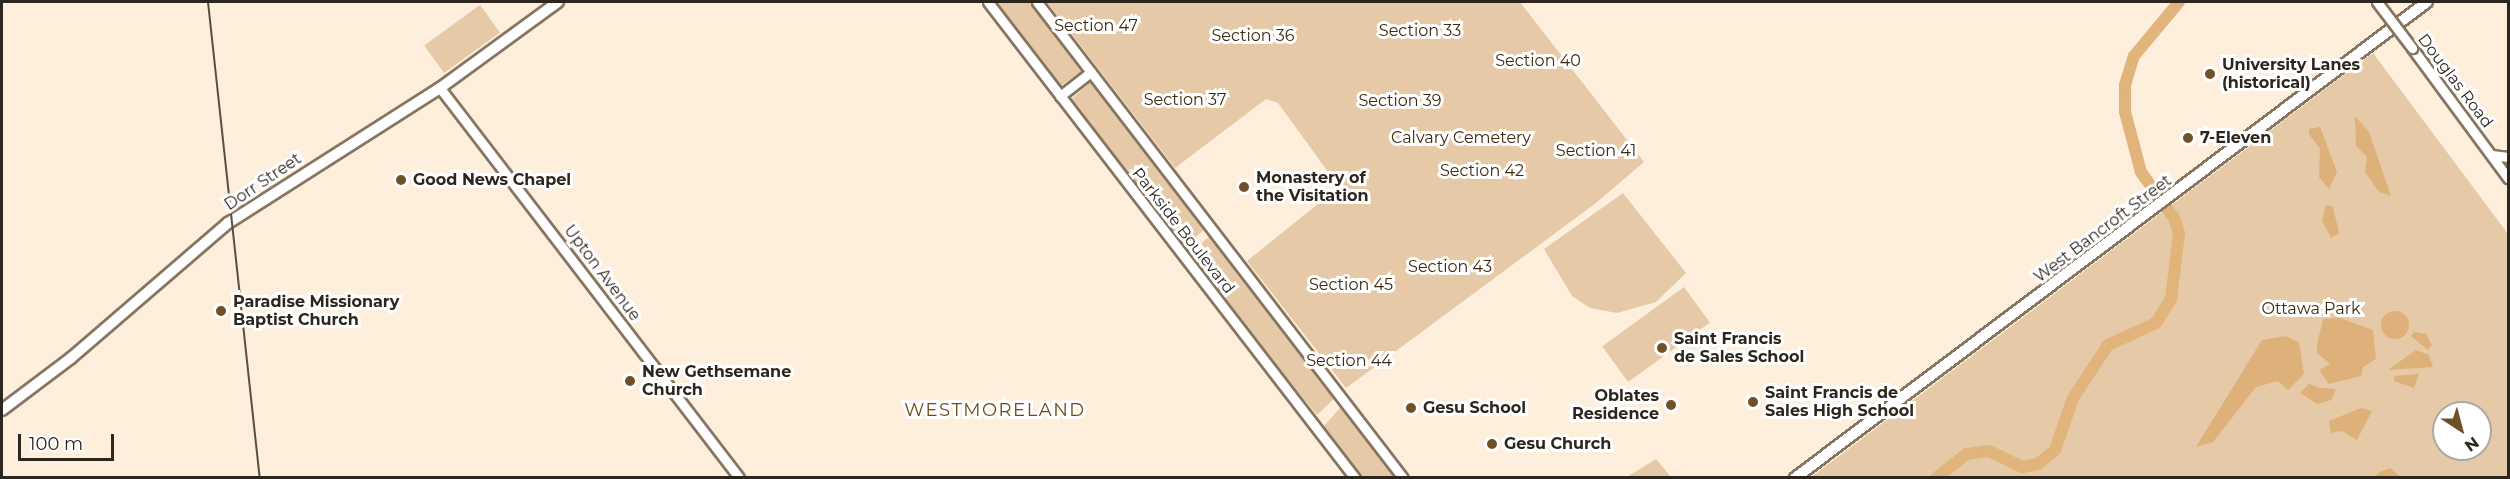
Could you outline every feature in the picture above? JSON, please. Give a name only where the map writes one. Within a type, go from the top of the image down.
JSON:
[{"type":"main road","name":"Dorr Street","points":[[2,410],[71,358],[220,229],[440,88],[558,2]]},
{"type":"main road","name":"West Bancroft Street","points":[[1795,477],[2151,212],[2427,2]]},
{"type":"street","name":"Parkside Boulevard","points":[[988,2],[1355,477]]},
{"type":"street","name":"Parkside Boulevard","points":[[1037,2],[1403,477]]},
{"type":"street","name":"Douglas Road","points":[[2377,2],[2508,178]]},
{"type":"street","points":[[1060,96],[1091,72]]},
{"type":"street","name":"Upton Avenue","points":[[440,88],[739,477]]},
{"type":"street","points":[[2492,155],[2508,157]]},
{"type":"green space","points":[[993,2],[1033,2],[1082,71],[1059,87]]},
{"type":"green space","name":"Calvary Cemetery","points":[[1047,2],[1520,2],[1644,162],[1596,203],[1346,388],[1247,261],[1339,187],[1278,103],[1266,99],[1175,168]]},
{"type":"green space","points":[[480,5],[500,33],[444,73],[424,46]]},
{"type":"green space","name":"Ottawa Park","points":[[2373,53],[2508,234],[2508,477],[1810,478]]},
{"type":"green space","points":[[1093,80],[1206,228],[1187,245],[1180,245],[1069,101]]},
{"type":"green space","points":[[1623,193],[1686,273],[1656,302],[1617,313],[1590,308],[1572,296],[1544,249]]},
{"type":"green space","points":[[1210,236],[1336,397],[1317,415],[1191,260],[1191,252]]},
{"type":"green space","points":[[1684,287],[1710,323],[1628,382],[1602,346]]},
{"type":"green space","points":[[1341,407],[1345,407],[1399,477],[1359,477],[1322,428]]},
{"type":"green space","points":[[1656,459],[1671,477],[1627,477]]},
{"type":"shaded area","points":[[2355,116],[2369,132],[2391,196],[2379,192],[2365,172],[2367,157],[2356,146]]},
{"type":"shaded area","points":[[2320,127],[2337,172],[2329,189],[2319,177],[2320,149],[2309,134],[2309,129]]},
{"type":"shaded area","points":[[2326,205],[2333,207],[2339,233],[2331,238],[2322,220]]},
{"type":"shaded area","points":[[2395,311],[2405,315],[2409,325],[2405,335],[2395,339],[2385,335],[2381,325],[2385,315]]},
{"type":"shaded area","points":[[2340,318],[2373,330],[2376,359],[2363,367],[2361,376],[2329,384],[2319,370],[2330,364],[2317,353],[2317,345],[2323,319]]},
{"type":"shaded area","points":[[2414,332],[2426,334],[2432,345],[2428,350],[2411,336]]},
{"type":"shaded area","points":[[2286,336],[2299,343],[2304,374],[2288,390],[2278,381],[2256,387],[2213,442],[2196,447],[2262,340]]},
{"type":"shaded area","points":[[2416,350],[2429,355],[2433,367],[2388,370]]},
{"type":"shaded area","points":[[2419,374],[2414,388],[2394,381],[2394,376]]},
{"type":"shaded area","points":[[2309,384],[2320,388],[2336,389],[2331,400],[2317,404],[2300,393]]},
{"type":"shaded area","points":[[2361,408],[2372,411],[2357,440],[2342,431],[2331,433],[2329,421]]},
{"type":"shaded area","points":[[2390,468],[2401,477],[2373,477],[2380,472]]},
{"type":"waterway","points":[[1936,478],[1967,454],[1989,451],[2022,467],[2038,464],[2055,450],[2073,398],[2108,345],[2156,323],[2171,299],[2179,233],[2174,218],[2141,172],[2125,112],[2125,85],[2134,56],[2179,2]]},
{"type":"railway","points":[[208,2],[260,478]]},
{"type":"place","name":"University Lanes (historical)","points":[[2210,74]]},
{"type":"place","name":"7-Eleven","points":[[2188,138]]},
{"type":"place","name":"Good News Chapel","points":[[401,180]]},
{"type":"place","name":"Monastery of the Visitation","points":[[1244,187]]},
{"type":"place","name":"Paradise Missionary Baptist Church","points":[[221,311]]},
{"type":"place","name":"Saint Francis de Sales School","points":[[1662,348]]},
{"type":"place","name":"New Gethsemane Church","points":[[630,381]]},
{"type":"place","name":"Saint Francis de Sales High School","points":[[1753,402]]},
{"type":"place","name":"Oblates Residence","points":[[1671,405]]},
{"type":"place","name":"Gesu School","points":[[1411,408]]},
{"type":"place","name":"Gesu Church","points":[[1492,444]]},
{"type":"district","name":"WESTMORELAND","points":[[995,410]]},
{"type":"park label","name":"Section 47","points":[[1096,26]]},
{"type":"park label","name":"Section 33","points":[[1420,31]]},
{"type":"park label","name":"Section 36","points":[[1253,36]]},
{"type":"park label","name":"Section 40","points":[[1538,61]]},
{"type":"park label","name":"Section 37","points":[[1185,100]]},
{"type":"park label","name":"Section 39","points":[[1400,101]]},
{"type":"park label","name":"Section 41","points":[[1596,151]]},
{"type":"park label","name":"Section 42","points":[[1482,171]]},
{"type":"park label","name":"Section 43","points":[[1450,267]]},
{"type":"park label","name":"Section 45","points":[[1351,285]]},
{"type":"park label","name":"Section 44","points":[[1349,361]]}]
